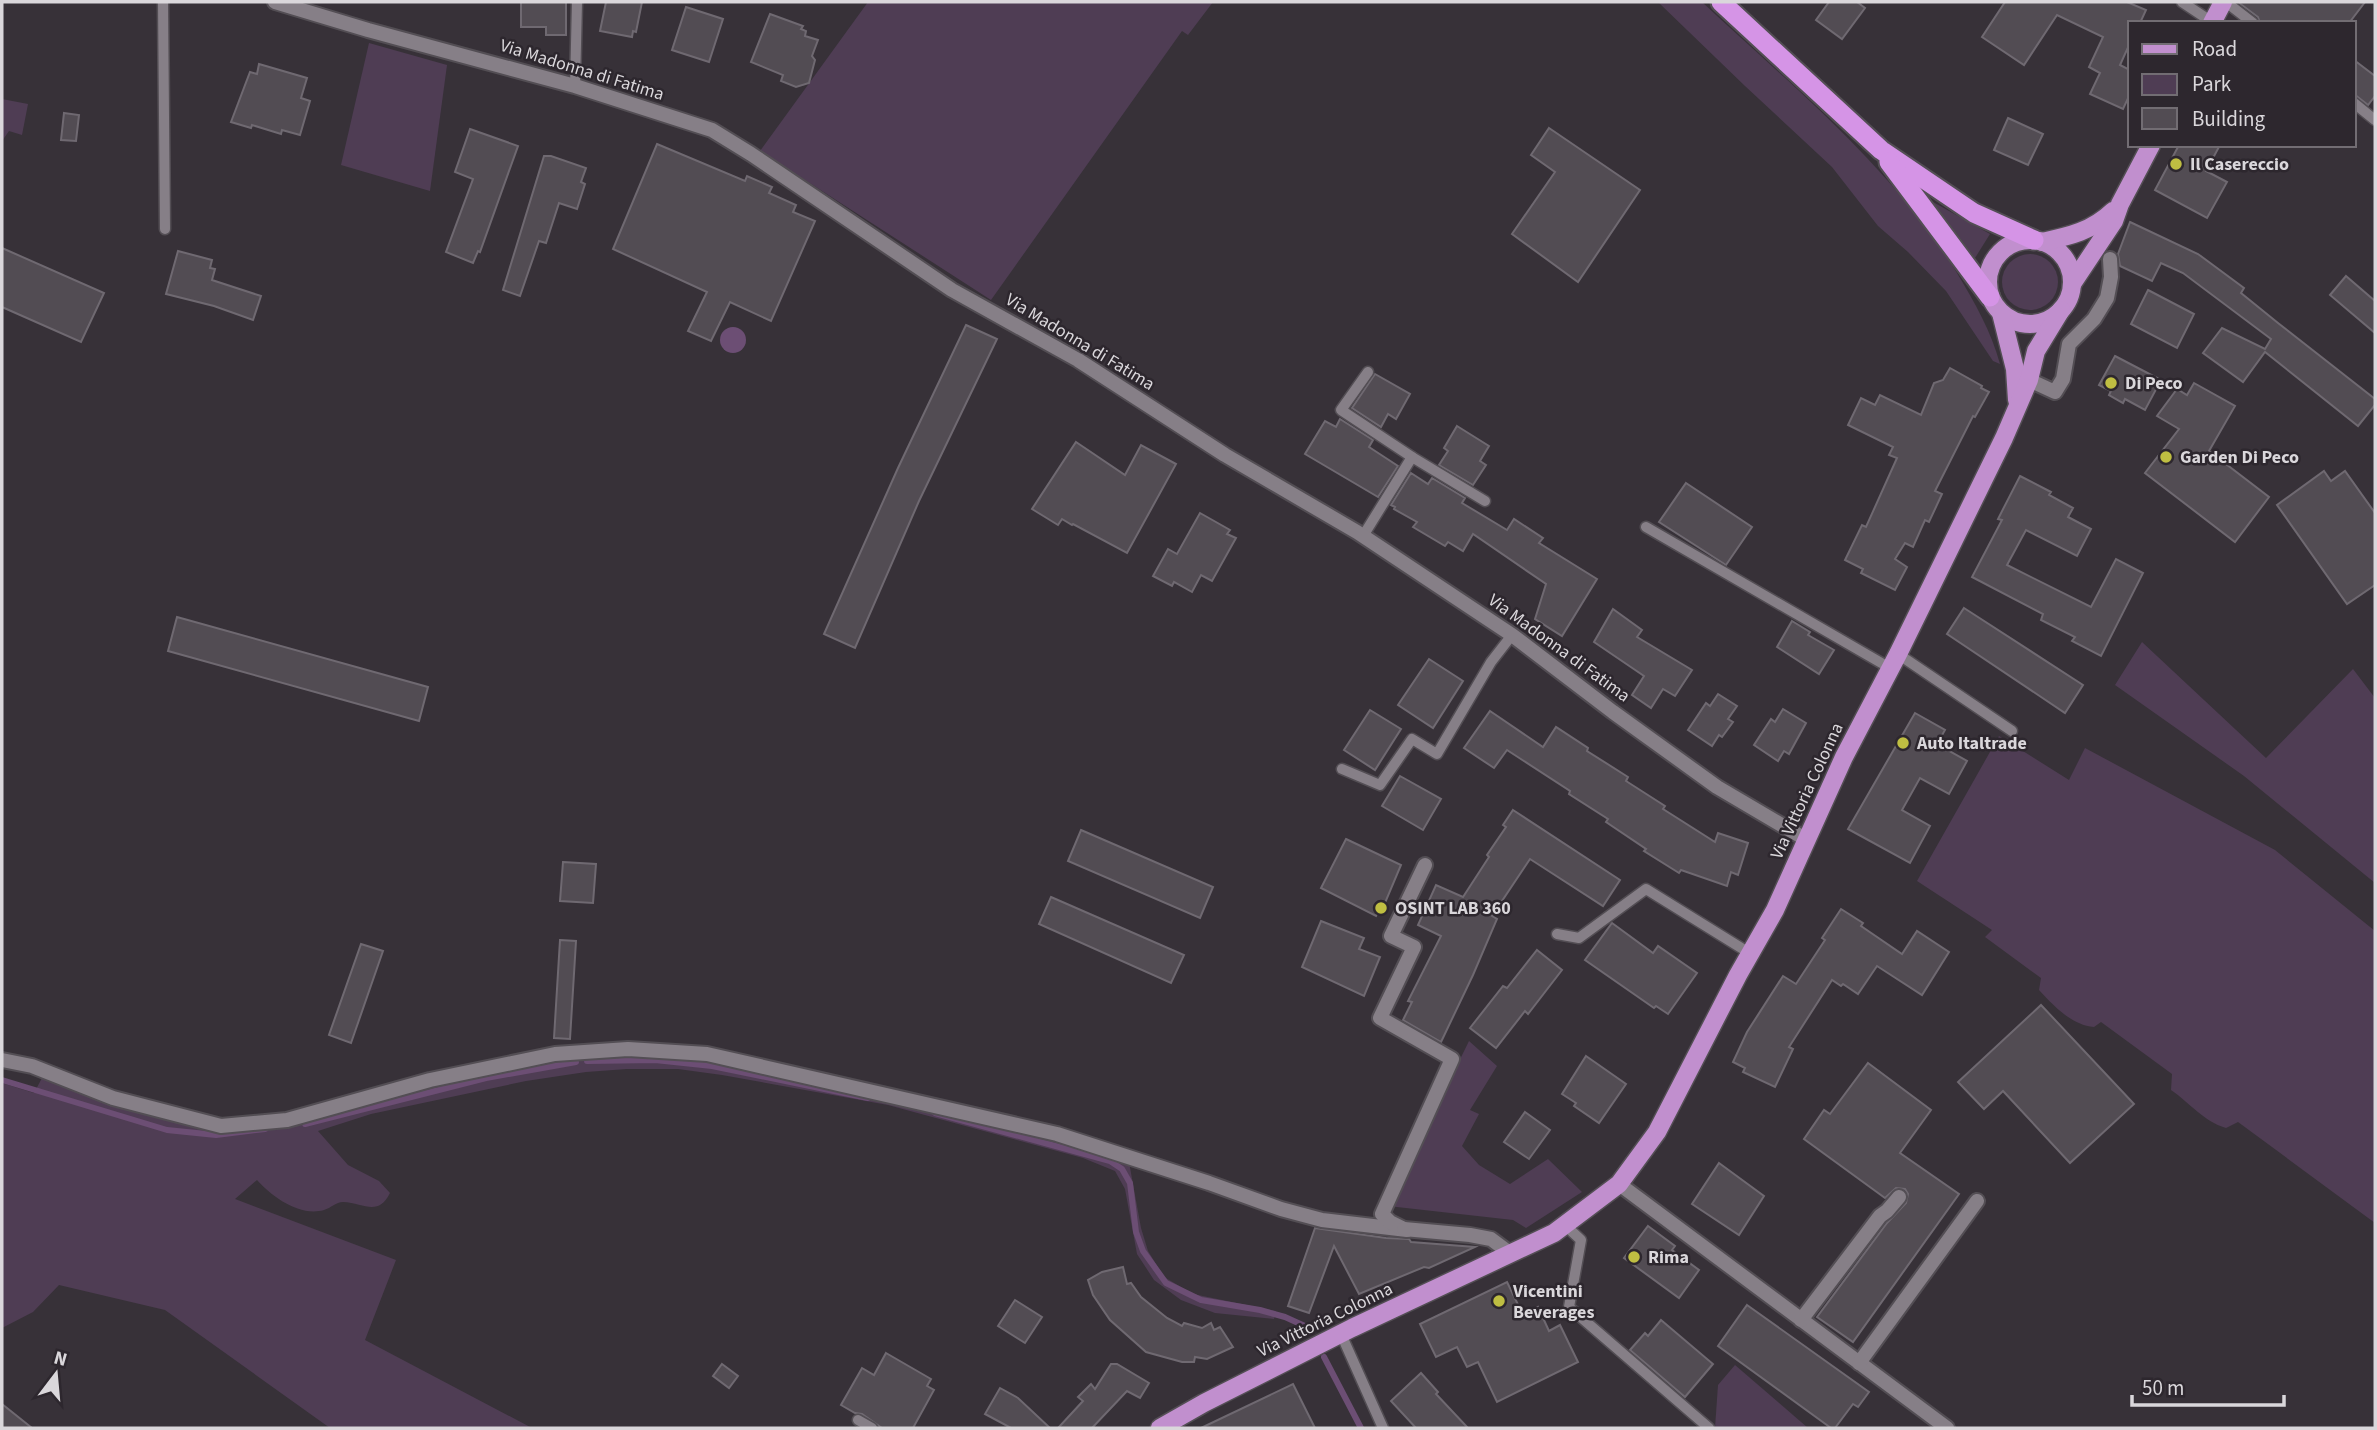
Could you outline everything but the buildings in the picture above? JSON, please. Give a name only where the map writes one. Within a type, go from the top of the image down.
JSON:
[{"type":"highway","points":[[1721,2],[1881,150],[1974,213],[2038,241]]},
{"type":"highway","points":[[1881,150],[1996,305]]},
{"type":"main road","points":[[2213,21],[2224,2]]},
{"type":"main road","points":[[2120,204],[2094,227],[2074,235],[2010,244],[1992,261],[1988,273],[1996,305],[2012,320],[2025,323],[2038,323],[2061,310],[2072,285],[2114,221],[2150,147]]},
{"type":"main road","points":[[2038,241],[2060,252],[2067,262],[2072,285]]},
{"type":"main road","name":"Via Vittoria Colonna","points":[[1996,305],[2015,369],[2017,407]]},
{"type":"main road","name":"Via Vittoria Colonna","points":[[1160,1428],[1341,1334],[1554,1233],[1619,1184],[1657,1132],[1775,910],[1844,757],[2004,438],[2029,380],[2036,351],[2061,310]]},
{"type":"street","name":"Via Madonna di Fatima","points":[[275,2],[575,86],[712,130],[952,290],[1078,360],[1225,455],[1363,536],[1512,635],[1717,787],[1807,840]]},
{"type":"street","points":[[2029,380],[2055,392],[2063,379],[2069,344],[2094,319],[2107,298],[2111,277],[2110,259]]},
{"type":"street","points":[[1406,1230],[1390,1222],[1382,1214],[1451,1059],[1380,1018],[1414,947],[1391,936],[1425,865]]},
{"type":"street","points":[[2,1060],[32,1066],[113,1098],[221,1126],[287,1119],[430,1080],[555,1054],[628,1049],[707,1054],[1057,1134],[1281,1209],[1322,1220],[1470,1234],[1491,1239],[1510,1254]]},
{"type":"street","points":[[1619,1184],[1947,1428]]},
{"type":"street","points":[[1801,1320],[1880,1216],[1899,1197]]},
{"type":"street","points":[[1859,1363],[1977,1201]]},
{"type":"lane","points":[[163,2],[165,229]]},
{"type":"lane","points":[[575,86],[577,2]]},
{"type":"lane","points":[[2182,2],[2210,21]]},
{"type":"lane","points":[[2224,2],[2250,21]]},
{"type":"lane","points":[[2356,105],[2375,120]]},
{"type":"lane","points":[[1368,372],[1341,410],[1485,501]]},
{"type":"lane","points":[[1363,536],[1412,457]]},
{"type":"lane","points":[[1646,527],[1894,661],[2012,731]]},
{"type":"lane","points":[[1342,769],[1380,785],[1412,739],[1437,754],[1491,662],[1512,635]]},
{"type":"lane","points":[[1557,934],[1579,938],[1646,889],[1751,954]]},
{"type":"lane","points":[[1565,1225],[1581,1241],[1569,1307],[1709,1428]]},
{"type":"lane","points":[[1341,1334],[1383,1428]]},
{"type":"lane","points":[[858,1420],[872,1428]]},
{"type":"green space","points":[[868,2],[1213,2],[1188,35],[1182,31],[991,300],[760,151]]},
{"type":"green space","points":[[1658,2],[1702,2],[1839,129],[1902,197],[1931,234],[1982,317],[2000,364],[1993,361],[1946,291],[1878,226],[1832,167]]},
{"type":"green space","points":[[369,43],[447,65],[430,191],[341,165]]},
{"type":"green space","points":[[2,99],[28,104],[22,135],[9,131],[2,141]]},
{"type":"green space","points":[[1933,202],[1990,234],[1975,258]]},
{"type":"green space","points":[[2024,254],[2036,254],[2046,258],[2054,266],[2058,282],[2054,298],[2046,306],[2036,310],[2024,310],[2014,306],[2006,298],[2002,288],[2002,276],[2006,266],[2014,258]]},
{"type":"green space","points":[[2142,642],[2266,758],[2353,669],[2375,698],[2375,883],[2244,776],[2115,685]]},
{"type":"green space","points":[[1999,736],[2069,780],[2085,748],[2275,850],[2375,931],[2375,1223],[2238,1122],[2226,1128],[2204,1116],[2171,1090],[2172,1074],[2101,1022],[2094,1027],[2078,1023],[2064,1014],[2039,990],[2041,978],[1985,937],[1992,930],[1917,881]]},
{"type":"green space","points":[[1469,1041],[1497,1066],[1470,1110],[1479,1114],[1462,1146],[1479,1165],[1510,1184],[1548,1159],[1582,1192],[1526,1228],[1513,1220],[1388,1206]]},
{"type":"green space","points":[[622,1054],[684,1057],[810,1081],[1048,1135],[1129,1162],[1148,1251],[1164,1277],[1193,1294],[1276,1311],[1274,1319],[1215,1313],[1181,1300],[1154,1280],[1137,1254],[1125,1189],[1115,1171],[1083,1158],[888,1105],[722,1075],[678,1069],[627,1069],[526,1081],[371,1114],[318,1131],[348,1165],[379,1181],[390,1193],[381,1205],[375,1207],[343,1202],[324,1210],[306,1211],[278,1199],[257,1180],[235,1199],[396,1260],[365,1340],[532,1428],[330,1428],[165,1310],[59,1285],[33,1312],[2,1328],[2,1083],[34,1093],[42,1078],[174,1120],[299,1118],[493,1074],[577,1058]]},
{"type":"green space","points":[[1735,1365],[1808,1428],[1715,1428],[1718,1385]]},
{"type":"shaded area","points":[[733,327],[742,331],[746,340],[742,349],[733,353],[724,349],[720,340],[724,331]]},
{"type":"waterway","points":[[587,1061],[655,1060],[712,1066],[868,1098]]},
{"type":"waterway","points":[[305,1124],[486,1078],[576,1062]]},
{"type":"waterway","points":[[2,1080],[167,1130],[216,1135],[265,1129]]},
{"type":"waterway","points":[[935,1113],[1110,1161],[1122,1169],[1130,1183],[1136,1232],[1143,1251],[1166,1283],[1201,1300],[1260,1310],[1307,1327]]},
{"type":"waterway","points":[[1324,1357],[1361,1428]]},
{"type":"place","name":"Il Casereccio","points":[[2176,164]]},
{"type":"place","name":"Di Peco","points":[[2111,383]]},
{"type":"place","name":"Garden Di Peco","points":[[2166,457]]},
{"type":"place","name":"Auto Italtrade","points":[[1903,743]]},
{"type":"place","name":"OSINT LAB 360","points":[[1381,908]]},
{"type":"place","name":"Rima","points":[[1634,1257]]},
{"type":"place","name":"Vicentini Beverages","points":[[1499,1301]]}]
